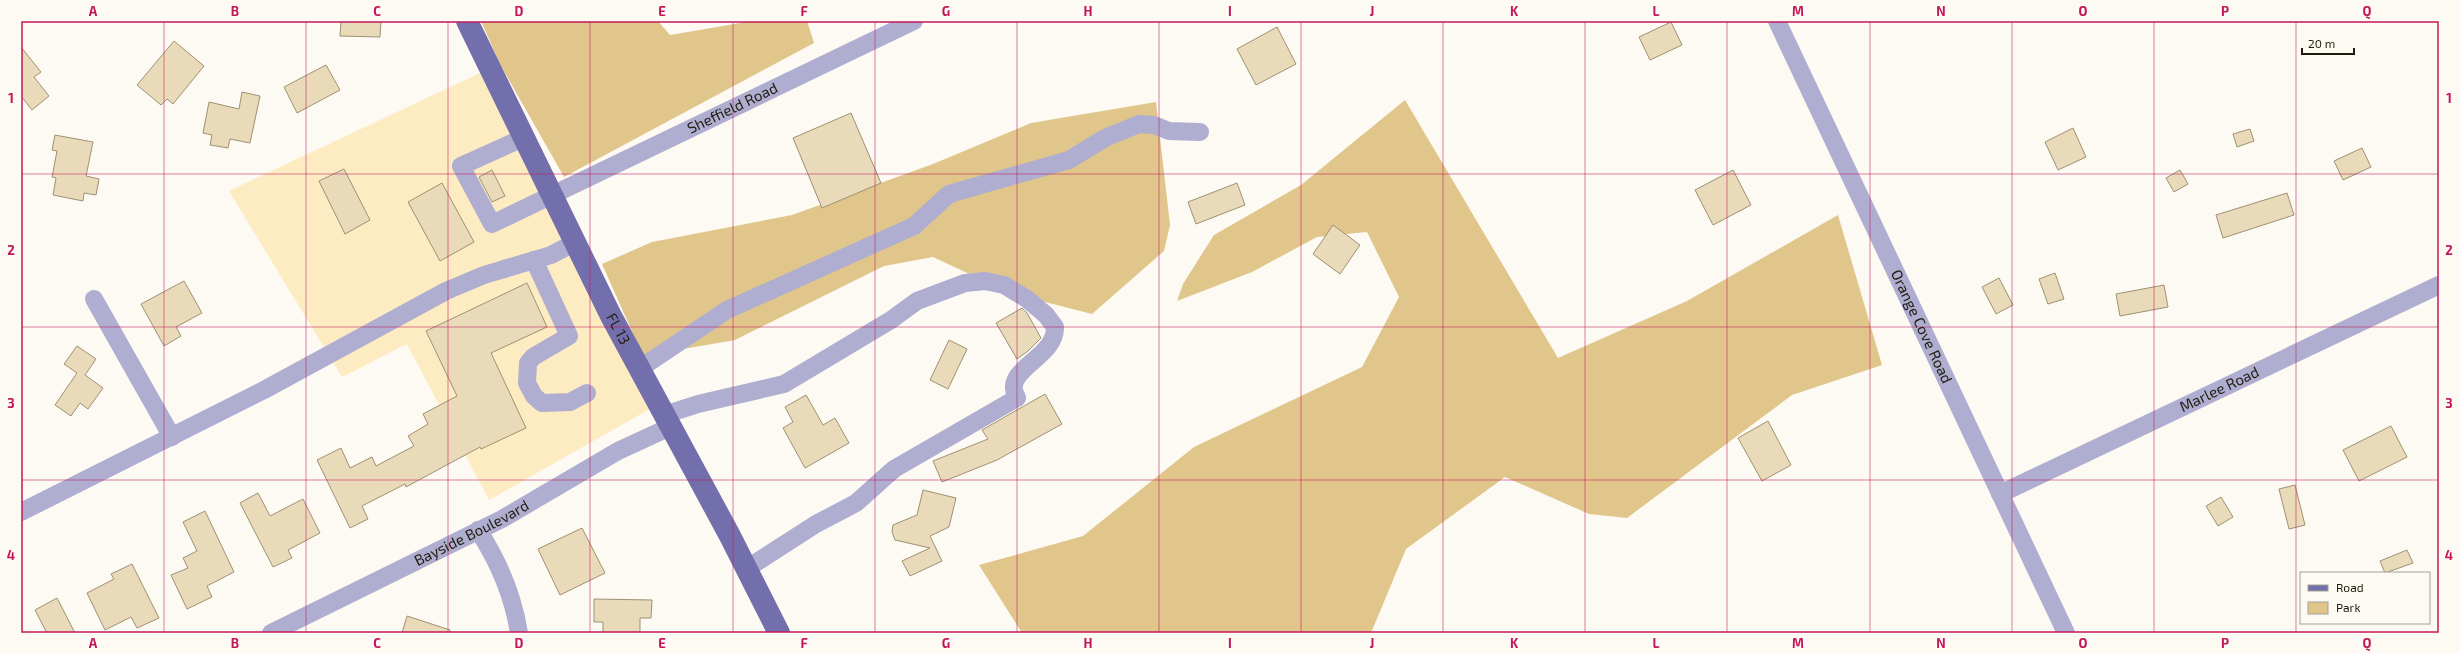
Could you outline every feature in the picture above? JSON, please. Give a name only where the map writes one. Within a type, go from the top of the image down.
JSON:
[{"type":"main road","name":"FL 13","points":[[467,21],[525,137],[574,243],[779,633]]},
{"type":"street","name":"Sheffield Road","points":[[525,137],[462,166],[492,224],[914,21]]},
{"type":"street","name":"Orange Cove Road","points":[[1777,21],[2066,633]]},
{"type":"street","points":[[639,369],[727,310],[914,226],[949,194],[1069,160],[1105,138],[1139,124],[1154,125],[1169,131],[1200,132]]},
{"type":"street","points":[[21,512],[264,390],[446,291],[484,275],[551,255],[574,243]]},
{"type":"street","points":[[534,260],[569,336],[533,357],[528,363],[527,383],[534,396],[542,403],[570,402],[587,393]]},
{"type":"street","name":"Bayside Boulevard","points":[[270,633],[502,519],[667,421],[705,402],[784,384],[891,320],[917,301],[965,283],[985,282],[1004,285],[1027,299],[1046,315],[1055,327],[1053,342],[1015,382],[1014,386],[1017,398],[894,470],[856,503],[816,524],[746,569]]},
{"type":"street","name":"Marlee Road","points":[[2000,494],[2439,285]]},
{"type":"street","points":[[94,299],[172,437]]},
{"type":"street","points":[[478,530],[491,550],[506,582],[519,633]]},
{"type":"shaded area","points":[[482,72],[650,409],[489,500],[407,344],[342,377],[229,191]]},
{"type":"green space","points":[[481,21],[658,21],[670,35],[752,21],[807,21],[814,43],[564,177],[500,64]]},
{"type":"green space","points":[[1405,100],[1558,358],[1687,301],[1838,215],[1882,365],[1792,395],[1627,518],[1589,514],[1505,477],[1406,549],[1371,633],[1022,633],[979,565],[1083,536],[1194,447],[1362,367],[1399,297],[1367,232],[1317,237],[1252,272],[1177,301],[1183,284],[1214,235],[1301,185]]},
{"type":"green space","points":[[1156,102],[1170,225],[1164,251],[1092,314],[1010,293],[933,257],[884,266],[735,340],[643,356],[602,264],[652,242],[792,215],[933,164],[1031,123]]},
{"type":"building","points":[[341,21],[381,21],[380,37],[340,36]]},
{"type":"building","points":[[1671,22],[1682,45],[1650,60],[1639,37]]},
{"type":"building","points":[[1277,27],[1296,64],[1256,85],[1237,49]]},
{"type":"building","points":[[174,41],[204,66],[173,104],[167,99],[161,105],[137,85]]},
{"type":"building","points":[[21,47],[41,72],[34,77],[49,96],[32,110],[21,96]]},
{"type":"building","points":[[326,65],[340,90],[297,113],[284,87]]},
{"type":"building","points":[[242,92],[260,96],[250,143],[230,139],[228,148],[210,145],[212,135],[203,133],[209,102],[239,109]]},
{"type":"building","points":[[851,113],[881,183],[822,208],[793,138]]},
{"type":"building","points":[[2073,128],[2086,157],[2058,170],[2045,142]]},
{"type":"building","points":[[2250,129],[2254,141],[2237,147],[2233,134]]},
{"type":"building","points":[[55,135],[93,142],[86,176],[99,179],[96,195],[84,193],[83,201],[53,195],[56,178],[52,177],[57,151],[52,150]]},
{"type":"building","points":[[2362,148],[2371,167],[2343,180],[2334,161]]},
{"type":"building","points":[[344,169],[370,220],[345,234],[319,181]]},
{"type":"building","points":[[492,170],[505,196],[492,202],[479,177]]},
{"type":"building","points":[[1733,170],[1751,205],[1713,225],[1695,190]]},
{"type":"building","points":[[2180,170],[2188,184],[2174,192],[2166,178]]},
{"type":"building","points":[[442,183],[474,242],[440,261],[408,202]]},
{"type":"building","points":[[1237,183],[1245,205],[1196,224],[1188,202]]},
{"type":"building","points":[[2287,193],[2294,215],[2223,238],[2216,215]]},
{"type":"building","points":[[1333,225],[1360,245],[1340,274],[1313,254]]},
{"type":"building","points":[[2055,273],[2064,299],[2048,304],[2039,279]]},
{"type":"building","points":[[1999,278],[2013,305],[1996,314],[1982,287]]},
{"type":"building","points":[[184,281],[202,313],[176,327],[181,336],[164,346],[141,304]]},
{"type":"building","points":[[527,283],[547,327],[491,353],[526,428],[481,449],[480,447],[406,487],[405,484],[362,506],[368,519],[350,528],[317,460],[341,448],[350,468],[372,457],[376,466],[414,446],[408,436],[428,424],[423,414],[457,396],[426,331]]},
{"type":"building","points":[[2164,285],[2168,307],[2120,316],[2116,294]]},
{"type":"building","points":[[1022,308],[1027,313],[1041,338],[1028,351],[1017,359],[996,323]]},
{"type":"building","points":[[949,340],[967,349],[948,389],[930,380]]},
{"type":"building","points":[[77,346],[96,359],[85,375],[103,388],[88,409],[80,403],[71,416],[55,405],[77,373],[64,364]]},
{"type":"building","points":[[1045,394],[1062,424],[997,460],[942,482],[933,461],[988,439],[982,430]]},
{"type":"building","points":[[806,395],[823,425],[835,418],[849,443],[805,468],[783,428],[793,422],[785,407]]},
{"type":"building","points":[[1768,421],[1791,465],[1762,481],[1738,438]]},
{"type":"building","points":[[2391,426],[2407,457],[2359,481],[2343,450]]},
{"type":"building","points":[[2295,485],[2305,525],[2289,529],[2279,489]]},
{"type":"building","points":[[923,490],[956,498],[949,527],[930,536],[942,561],[910,576],[902,561],[930,548],[895,540],[892,532],[893,525],[917,515]]},
{"type":"building","points":[[258,493],[270,516],[303,499],[320,533],[288,550],[292,558],[273,567],[240,503]]},
{"type":"building","points":[[2221,497],[2233,517],[2218,526],[2206,506]]},
{"type":"building","points":[[205,511],[234,572],[207,586],[212,597],[187,609],[171,575],[188,568],[183,558],[197,551],[183,522]]},
{"type":"building","points":[[582,528],[605,573],[560,595],[538,549]]},
{"type":"building","points":[[2407,550],[2413,563],[2385,572],[2380,561]]},
{"type":"building","points":[[132,564],[159,618],[137,628],[131,617],[105,630],[87,593],[114,579],[111,574]]},
{"type":"building","points":[[57,598],[75,633],[47,633],[35,610]]},
{"type":"building","points":[[594,599],[652,600],[651,618],[640,618],[640,633],[603,633],[603,622],[594,622]]},
{"type":"building","points":[[407,616],[450,630],[450,633],[402,633]]}]
